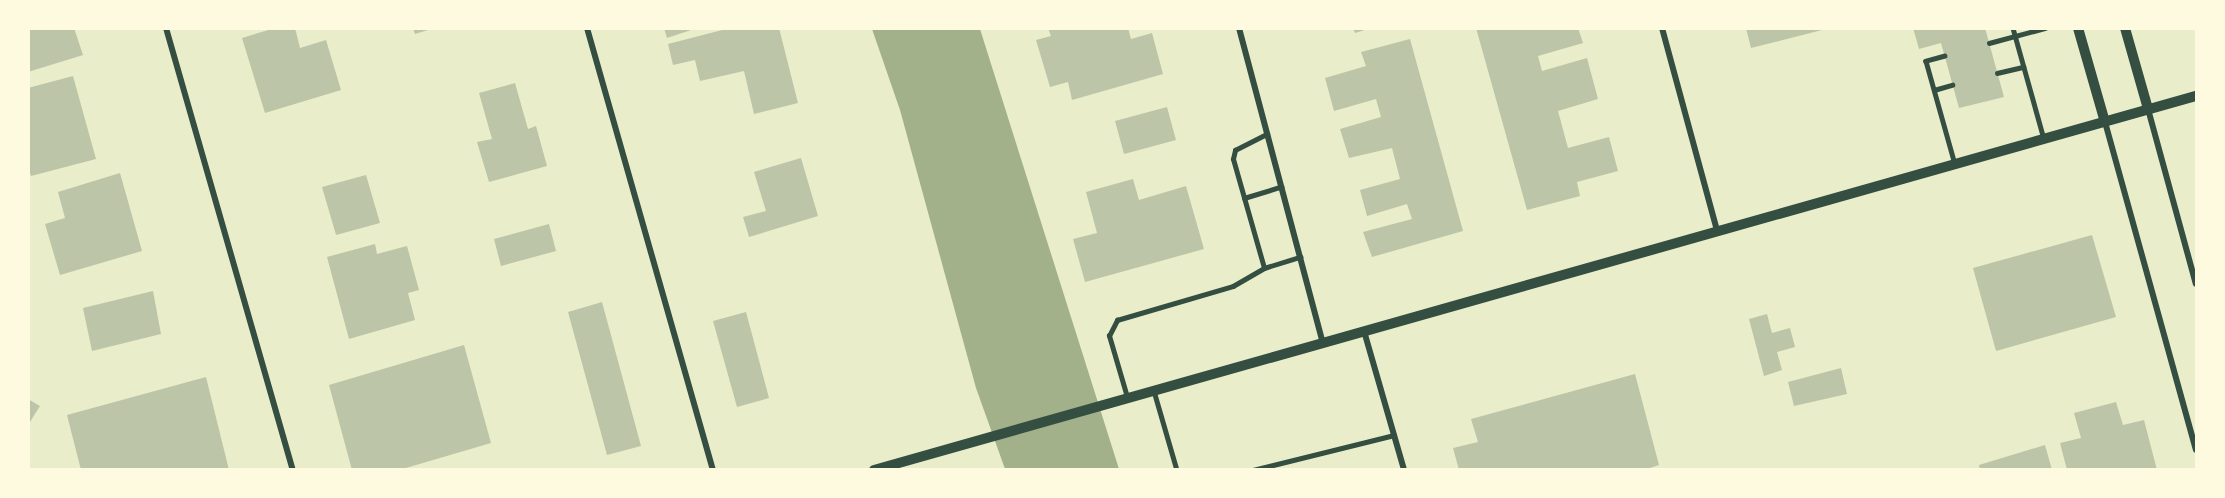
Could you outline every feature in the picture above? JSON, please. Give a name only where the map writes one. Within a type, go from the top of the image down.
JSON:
[{"type":"street","points":[[166,28],[293,470]]},
{"type":"street","points":[[587,28],[713,470]]},
{"type":"street","points":[[1239,28],[1323,343]]},
{"type":"street","points":[[1662,28],[1717,231]]},
{"type":"street","points":[[2078,28],[2196,450]]},
{"type":"street","points":[[2125,28],[2196,284]]},
{"type":"street","points":[[874,470],[2196,96]]},
{"type":"street","points":[[1364,331],[1404,470]]},
{"type":"lane","points":[[2013,28],[2044,139]]},
{"type":"lane","points":[[1989,43],[2045,28]]},
{"type":"lane","points":[[1945,56],[1926,60],[1955,164]]},
{"type":"lane","points":[[1997,73],[2024,67]]},
{"type":"lane","points":[[1934,90],[1952,85]]},
{"type":"lane","points":[[1264,268],[1233,159],[1235,150],[1267,134]]},
{"type":"lane","points":[[1244,198],[1281,187]]},
{"type":"lane","points":[[1127,398],[1109,336],[1117,321],[1233,286],[1264,268],[1300,256]]},
{"type":"lane","points":[[1154,390],[1177,470]]},
{"type":"lane","points":[[1253,470],[1394,435]]},
{"type":"shaded area","points":[[872,29],[980,29],[1119,469],[1005,469],[976,388],[900,110]]},
{"type":"building","points":[[28,28],[74,28],[83,55],[28,72]]},
{"type":"building","points":[[275,28],[295,28],[300,48],[326,40],[341,90],[265,113],[242,38]]},
{"type":"building","points":[[413,28],[431,28],[431,29],[415,34]]},
{"type":"building","points":[[664,28],[694,28],[694,29],[667,38]]},
{"type":"building","points":[[730,28],[779,28],[798,103],[754,114],[744,71],[700,81],[695,60],[673,65],[668,44]]},
{"type":"building","points":[[1048,28],[1128,28],[1131,39],[1152,33],[1163,74],[1072,100],[1068,82],[1050,87],[1036,40],[1051,36]]},
{"type":"building","points":[[1353,28],[1368,28],[1368,29],[1355,33]]},
{"type":"building","points":[[1476,28],[1578,28],[1583,43],[1538,56],[1542,71],[1587,58],[1598,99],[1558,111],[1568,148],[1609,137],[1618,171],[1577,182],[1580,196],[1527,210]]},
{"type":"building","points":[[1746,28],[1826,28],[1826,29],[1751,48]]},
{"type":"building","points":[[1913,28],[1985,28],[2004,97],[1959,108],[1941,43],[1919,49]]},
{"type":"building","points":[[1410,39],[1463,231],[1372,257],[1363,232],[1412,219],[1407,204],[1367,216],[1360,190],[1400,179],[1392,148],[1349,158],[1340,129],[1381,117],[1376,99],[1334,111],[1325,78],[1366,66],[1361,52]]},
{"type":"building","points":[[73,76],[96,159],[31,176],[28,167],[28,88]]},
{"type":"building","points":[[515,83],[528,129],[536,126],[547,166],[489,182],[477,142],[492,139],[479,93]]},
{"type":"building","points":[[1167,107],[1176,140],[1124,154],[1115,121]]},
{"type":"building","points":[[801,158],[818,216],[749,237],[743,217],[766,211],[754,172]]},
{"type":"building","points":[[120,173],[142,251],[60,275],[45,224],[65,218],[58,192]]},
{"type":"building","points":[[366,175],[380,223],[336,235],[322,187]]},
{"type":"building","points":[[1133,179],[1139,200],[1186,186],[1204,249],[1085,282],[1073,239],[1097,233],[1086,192]]},
{"type":"building","points":[[549,224],[556,251],[501,266],[494,239]]},
{"type":"building","points":[[2092,235],[2116,317],[1996,351],[1973,268]]},
{"type":"building","points":[[375,244],[377,254],[407,246],[419,290],[408,293],[415,320],[349,339],[327,257]]},
{"type":"building","points":[[153,291],[161,334],[92,351],[83,308]]},
{"type":"building","points":[[602,302],[641,446],[607,455],[568,312]]},
{"type":"building","points":[[746,312],[769,398],[737,407],[713,321]]},
{"type":"building","points":[[1767,314],[1772,333],[1790,328],[1795,347],[1777,352],[1782,370],[1764,376],[1749,319]]},
{"type":"building","points":[[464,345],[491,443],[399,470],[352,470],[329,385]]},
{"type":"building","points":[[1841,368],[1847,394],[1794,406],[1788,382]]},
{"type":"building","points":[[1635,374],[1659,465],[1644,470],[1459,470],[1453,448],[1478,442],[1471,419]]},
{"type":"building","points":[[206,377],[229,470],[81,470],[67,415]]},
{"type":"building","points":[[28,399],[40,406],[28,425]]},
{"type":"building","points":[[2116,402],[2123,425],[2144,420],[2157,470],[2067,470],[2060,443],[2081,438],[2074,413]]},
{"type":"building","points":[[2045,445],[2052,470],[1980,470],[1979,465]]}]
